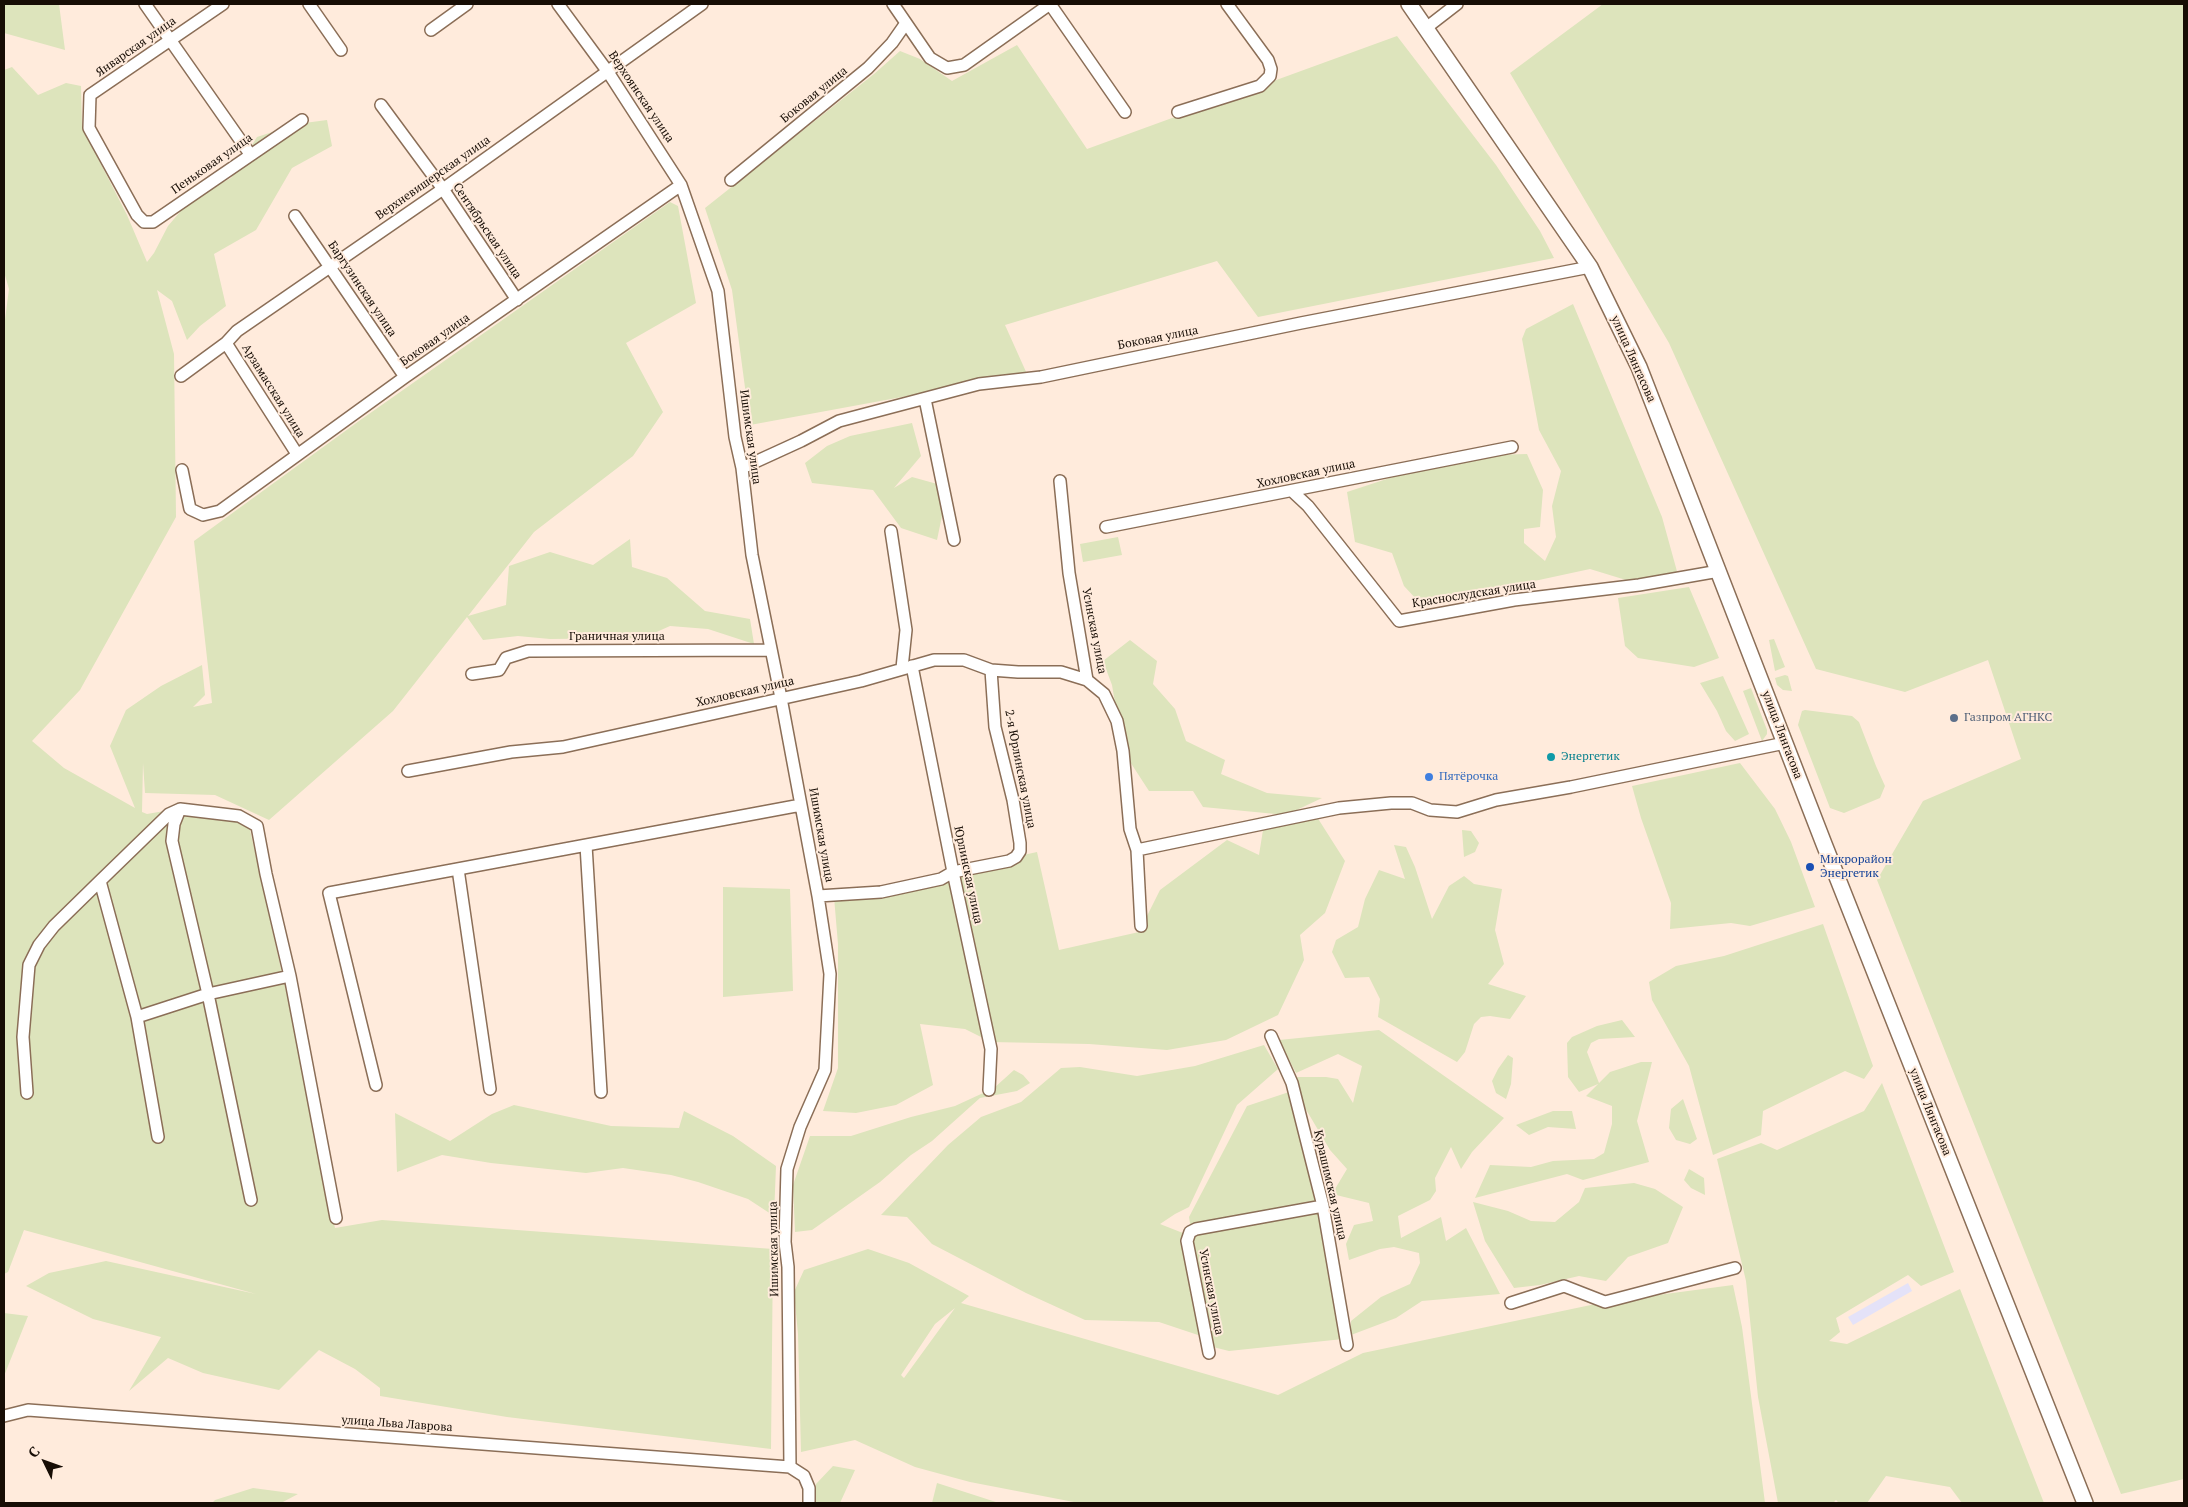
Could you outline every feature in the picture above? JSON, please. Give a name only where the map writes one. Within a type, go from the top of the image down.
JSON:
[{"type":"main road","name":"улица Лянгасова","points":[[1409,4],[1590,267],[1639,367],[1785,743],[2085,1503]]},
{"type":"street","points":[[145,4],[250,154]]},
{"type":"street","name":"Январская улица","points":[[137,215],[89,128],[90,95],[223,4]]},
{"type":"street","points":[[309,4],[341,50]]},
{"type":"street","points":[[431,30],[467,4]]},
{"type":"street","name":"Верхоянская улица","points":[[558,4],[608,72],[681,184],[692,211]]},
{"type":"street","name":"Верхневишерская улица","points":[[181,376],[226,343],[237,330],[443,189],[702,4]]},
{"type":"street","points":[[893,4],[930,58],[948,68],[964,65],[1050,4],[1125,112]]},
{"type":"street","points":[[1178,112],[1260,86],[1270,76],[1271,69],[1268,60],[1227,4]]},
{"type":"street","points":[[1426,28],[1457,4]]},
{"type":"street","name":"Боковая улица","points":[[731,180],[868,68],[892,43],[906,23]]},
{"type":"street","name":"Сентябрьская улица","points":[[381,105],[443,189],[517,300]]},
{"type":"street","name":"Пеньковая улица","points":[[137,215],[144,222],[153,222],[302,120]]},
{"type":"street","name":"Боковая улица","points":[[182,470],[190,509],[203,516],[220,510],[296,454],[681,184]]},
{"type":"street","name":"Ишимская улица","points":[[692,211],[718,291],[735,437],[742,468],[752,555],[818,896],[830,974],[825,1070],[800,1127],[787,1169],[785,1242],[788,1267],[790,1467]]},
{"type":"street","name":"Баргузинская улица","points":[[295,216],[405,377]]},
{"type":"street","name":"Боковая улица","points":[[742,468],[839,421],[979,384],[1041,378],[1301,323],[1590,267]]},
{"type":"street","name":"Арзамасская улица","points":[[226,343],[296,454]]},
{"type":"street","points":[[925,399],[954,540]]},
{"type":"street","name":"Хохловская улица","points":[[1106,527],[1293,492],[1512,447]]},
{"type":"street","name":"Усинская улица","points":[[1060,480],[1069,573],[1087,680],[1104,694],[1117,720],[1130,828],[1137,850],[1141,926]]},
{"type":"street","name":"Краснослудская улица","points":[[1293,492],[1308,506],[1398,621],[1514,600],[1639,585],[1719,571]]},
{"type":"street","name":"Юрлинская улица","points":[[891,532],[906,630],[907,667],[991,1049],[989,1090]]},
{"type":"street","name":"Граничная улица","points":[[472,674],[499,670],[506,658],[528,651],[770,650]]},
{"type":"street","name":"Хохловская улица","points":[[408,771],[511,752],[564,747],[861,681],[934,660],[964,660],[991,670],[1060,672],[1087,680]]},
{"type":"street","name":"2-я Юрлинская улица","points":[[953,872],[1010,861],[1020,851],[1013,800],[995,727],[991,670]]},
{"type":"street","points":[[1137,850],[1340,808],[1412,803],[1430,810],[1457,812],[1496,800],[1571,787],[1785,743]]},
{"type":"street","points":[[376,1085],[329,893],[801,806]]},
{"type":"street","points":[[180,809],[174,824],[172,841],[208,994],[251,1200]]},
{"type":"street","points":[[27,1093],[23,1037],[29,965],[40,945],[54,926],[169,814],[180,809],[239,816],[257,826],[266,874],[290,976],[336,1218]]},
{"type":"street","points":[[586,845],[601,1092]]},
{"type":"street","points":[[458,869],[490,1089]]},
{"type":"street","points":[[818,896],[881,892],[941,879],[953,872]]},
{"type":"street","points":[[100,881],[136,1016],[158,1137]]},
{"type":"street","points":[[136,1016],[208,994],[290,976]]},
{"type":"street","name":"Курашимская улица","points":[[1271,1036],[1292,1083],[1323,1206],[1347,1345]]},
{"type":"street","name":"Усинская улица","points":[[1209,1352],[1188,1236],[1196,1229],[1323,1206]]},
{"type":"street","points":[[1512,1303],[1564,1286],[1605,1302],[1735,1268]]},
{"type":"street","name":"улица Льва Лаврова","points":[[4,1416],[28,1410],[790,1467]]},
{"type":"street","points":[[790,1467],[804,1476],[809,1488],[809,1503]]},
{"type":"shaded area","points":[[1908,1283],[1912,1291],[1853,1325],[1848,1317]]},
{"type":"green space","points":[[4,4],[59,4],[65,50],[4,33]]},
{"type":"green space","points":[[1603,4],[2184,4],[2184,1479],[2121,1494],[1877,880],[1923,801],[2021,759],[1988,660],[1905,692],[1816,669],[1669,343],[1510,73]]},
{"type":"green space","points":[[1397,36],[1496,165],[1540,231],[1554,258],[1258,317],[1217,261],[1005,325],[1027,374],[750,425],[732,290],[705,208],[874,74],[900,51],[920,59],[952,81],[1017,45],[1087,149]]},
{"type":"green space","points":[[12,67],[38,95],[66,83],[81,86],[82,127],[127,215],[147,262],[154,253],[168,226],[191,199],[231,178],[257,137],[297,124],[327,120],[332,146],[292,168],[256,230],[214,254],[226,306],[200,326],[187,340],[172,301],[157,290],[174,354],[176,517],[80,690],[32,741],[64,768],[135,808],[110,746],[126,710],[161,686],[202,665],[205,695],[193,707],[212,703],[194,541],[359,421],[670,202],[678,206],[696,303],[626,343],[663,412],[633,456],[534,532],[468,616],[506,605],[509,566],[550,552],[593,565],[630,539],[632,567],[667,578],[705,611],[750,619],[754,644],[708,629],[670,626],[643,638],[550,639],[518,636],[483,640],[467,617],[393,711],[269,820],[215,795],[145,793],[143,763],[142,812],[147,814],[176,809],[248,821],[288,1000],[335,1228],[382,1220],[773,1249],[771,1449],[507,1417],[380,1396],[380,1388],[355,1369],[319,1350],[279,1390],[203,1373],[168,1358],[129,1391],[161,1337],[93,1319],[26,1286],[49,1273],[106,1261],[256,1294],[24,1230],[8,1272],[4,1274],[4,327],[9,289],[4,272],[4,70]]},
{"type":"green space","points":[[1573,304],[1662,517],[1678,575],[1626,580],[1590,569],[1418,601],[1404,586],[1392,553],[1355,542],[1347,492],[1457,456],[1527,454],[1543,490],[1540,527],[1524,529],[1524,543],[1545,561],[1556,537],[1552,506],[1561,471],[1539,430],[1522,339],[1526,329]]},
{"type":"green space","points":[[912,423],[921,456],[894,488],[912,477],[948,487],[937,540],[901,528],[873,490],[812,483],[805,463],[827,446],[850,436]]},
{"type":"green space","points":[[1118,537],[1122,555],[1083,562],[1080,544]]},
{"type":"green space","points":[[1689,587],[1719,658],[1694,667],[1638,658],[1625,646],[1618,598]]},
{"type":"green space","points":[[1774,639],[1785,667],[1775,671],[1769,640]]},
{"type":"green space","points":[[1130,640],[1157,661],[1153,684],[1175,709],[1186,741],[1225,760],[1221,774],[1267,793],[1322,798],[1286,815],[1203,807],[1193,791],[1149,791],[1123,751],[1112,685],[1103,661]]},
{"type":"green space","points":[[1723,676],[1749,734],[1735,741],[1726,731],[1717,711],[1700,683]]},
{"type":"green space","points":[[1788,676],[1792,691],[1783,690],[1777,685],[1775,678]]},
{"type":"green space","points":[[1751,688],[1767,730],[1767,734],[1762,741],[1743,691]]},
{"type":"green space","points":[[1802,711],[1852,716],[1859,722],[1885,786],[1880,798],[1844,813],[1830,808],[1798,725]]},
{"type":"green space","points":[[1740,763],[1775,809],[1791,842],[1815,907],[1750,926],[1731,923],[1670,929],[1671,903],[1641,818],[1632,786]]},
{"type":"green space","points":[[1317,817],[1345,861],[1325,913],[1300,935],[1304,960],[1278,1015],[1226,1040],[1167,1050],[1089,1044],[991,1042],[965,1029],[920,1024],[933,1085],[896,1105],[856,1113],[823,1111],[838,1068],[838,944],[834,897],[1037,852],[1059,950],[1139,932],[1160,890],[1227,840],[1259,855],[1263,830]]},
{"type":"green space","points":[[1462,830],[1471,831],[1479,843],[1475,852],[1464,857]]},
{"type":"green space","points":[[1394,845],[1406,847],[1415,867],[1432,919],[1449,886],[1464,876],[1474,884],[1502,889],[1495,930],[1504,964],[1488,984],[1526,996],[1510,1019],[1490,1016],[1481,1017],[1474,1024],[1465,1052],[1457,1062],[1378,1017],[1380,999],[1369,977],[1345,978],[1332,952],[1336,940],[1358,927],[1365,899],[1379,870],[1405,879]]},
{"type":"green space","points":[[723,887],[790,889],[793,991],[723,997]]},
{"type":"green space","points":[[1823,924],[1873,1066],[1864,1079],[1845,1071],[1763,1111],[1761,1135],[1713,1155],[1689,1066],[1652,1000],[1649,982],[1676,966],[1724,956]]},
{"type":"green space","points":[[1622,1020],[1635,1037],[1599,1039],[1591,1043],[1587,1052],[1599,1083],[1610,1072],[1641,1062],[1652,1062],[1637,1121],[1649,1162],[1583,1180],[1567,1174],[1475,1198],[1490,1165],[1531,1167],[1553,1161],[1594,1159],[1604,1153],[1612,1124],[1612,1106],[1586,1096],[1598,1084],[1579,1092],[1568,1077],[1567,1043],[1572,1037],[1597,1026]]},
{"type":"green space","points":[[1379,1030],[1504,1118],[1472,1152],[1461,1169],[1451,1147],[1435,1178],[1436,1191],[1430,1200],[1398,1216],[1401,1238],[1441,1217],[1446,1241],[1466,1228],[1500,1294],[1422,1301],[1396,1318],[1351,1335],[1351,1321],[1381,1297],[1410,1284],[1420,1263],[1419,1253],[1394,1247],[1380,1249],[1349,1260],[1346,1244],[1354,1225],[1373,1221],[1369,1203],[1332,1194],[1347,1169],[1330,1150],[1298,1096],[1295,1077],[1338,1079],[1353,1103],[1362,1066],[1338,1054],[1296,1073],[1279,1040]]},
{"type":"green space","points":[[1264,1045],[1278,1069],[1237,1105],[1189,1207],[1160,1224],[1188,1235],[1193,1242],[1189,1217],[1247,1106],[1289,1092],[1320,1210],[1343,1339],[1229,1351],[1213,1347],[1204,1298],[1204,1337],[1159,1322],[1085,1320],[1026,1293],[932,1244],[907,1217],[881,1215],[948,1145],[981,1117],[1021,1102],[1061,1068],[1080,1067],[1137,1076],[1195,1066]]},
{"type":"green space","points":[[1508,1055],[1513,1058],[1511,1084],[1506,1099],[1496,1093],[1492,1081]]},
{"type":"green space","points":[[1014,1070],[1023,1075],[1030,1083],[1017,1091],[980,1098],[932,1141],[911,1155],[880,1182],[812,1230],[795,1232],[793,1185],[810,1136],[851,1136],[911,1117],[955,1106],[994,1088]]},
{"type":"green space","points":[[1882,1083],[1954,1272],[1921,1286],[1908,1275],[1836,1318],[1840,1332],[1829,1341],[1847,1344],[1960,1289],[2044,1503],[1962,1503],[1950,1487],[1886,1476],[1867,1503],[1839,1503],[1836,1500],[1833,1503],[1778,1503],[1758,1397],[1746,1281],[1717,1159],[1761,1143],[1777,1150],[1864,1111]]},
{"type":"green space","points":[[1683,1099],[1697,1139],[1690,1144],[1676,1140],[1669,1128],[1671,1109]]},
{"type":"green space","points":[[514,1105],[611,1126],[679,1128],[684,1111],[733,1136],[776,1166],[774,1216],[748,1199],[698,1182],[671,1175],[623,1168],[586,1173],[491,1163],[442,1155],[397,1172],[395,1113],[450,1141],[492,1114]]},
{"type":"green space","points":[[1553,1111],[1572,1111],[1576,1129],[1548,1127],[1529,1135],[1516,1125]]},
{"type":"green space","points":[[1689,1169],[1704,1178],[1705,1195],[1691,1188],[1684,1180]]},
{"type":"green space","points":[[1634,1183],[1655,1189],[1683,1207],[1668,1243],[1628,1257],[1606,1281],[1579,1276],[1540,1285],[1514,1288],[1485,1241],[1473,1202],[1508,1211],[1531,1221],[1555,1222],[1579,1202],[1585,1188]]},
{"type":"green space","points":[[868,1249],[909,1263],[969,1296],[961,1303],[1278,1395],[1363,1353],[1605,1302],[1733,1285],[1742,1327],[1765,1503],[1079,1503],[970,1482],[915,1467],[855,1440],[801,1452],[798,1334],[794,1292],[804,1270]],"holes":[[[955,1308],[904,1378],[901,1375],[935,1324]]]},
{"type":"green space","points":[[4,1313],[28,1316],[4,1376]]},
{"type":"green space","points":[[833,1466],[855,1470],[840,1503],[814,1503],[816,1484]]},
{"type":"green space","points":[[937,1483],[999,1503],[932,1503]]},
{"type":"green space","points":[[253,1488],[298,1494],[281,1503],[212,1503],[215,1500]]},
{"type":"place","name":"Газпром АГНКС","points":[[1954,718]]},
{"type":"place","name":"Энергетик","points":[[1551,757]]},
{"type":"place","name":"Пятёрочка","points":[[1429,777]]},
{"type":"place","name":"Микрорайон Энергетик","points":[[1810,867]]}]
